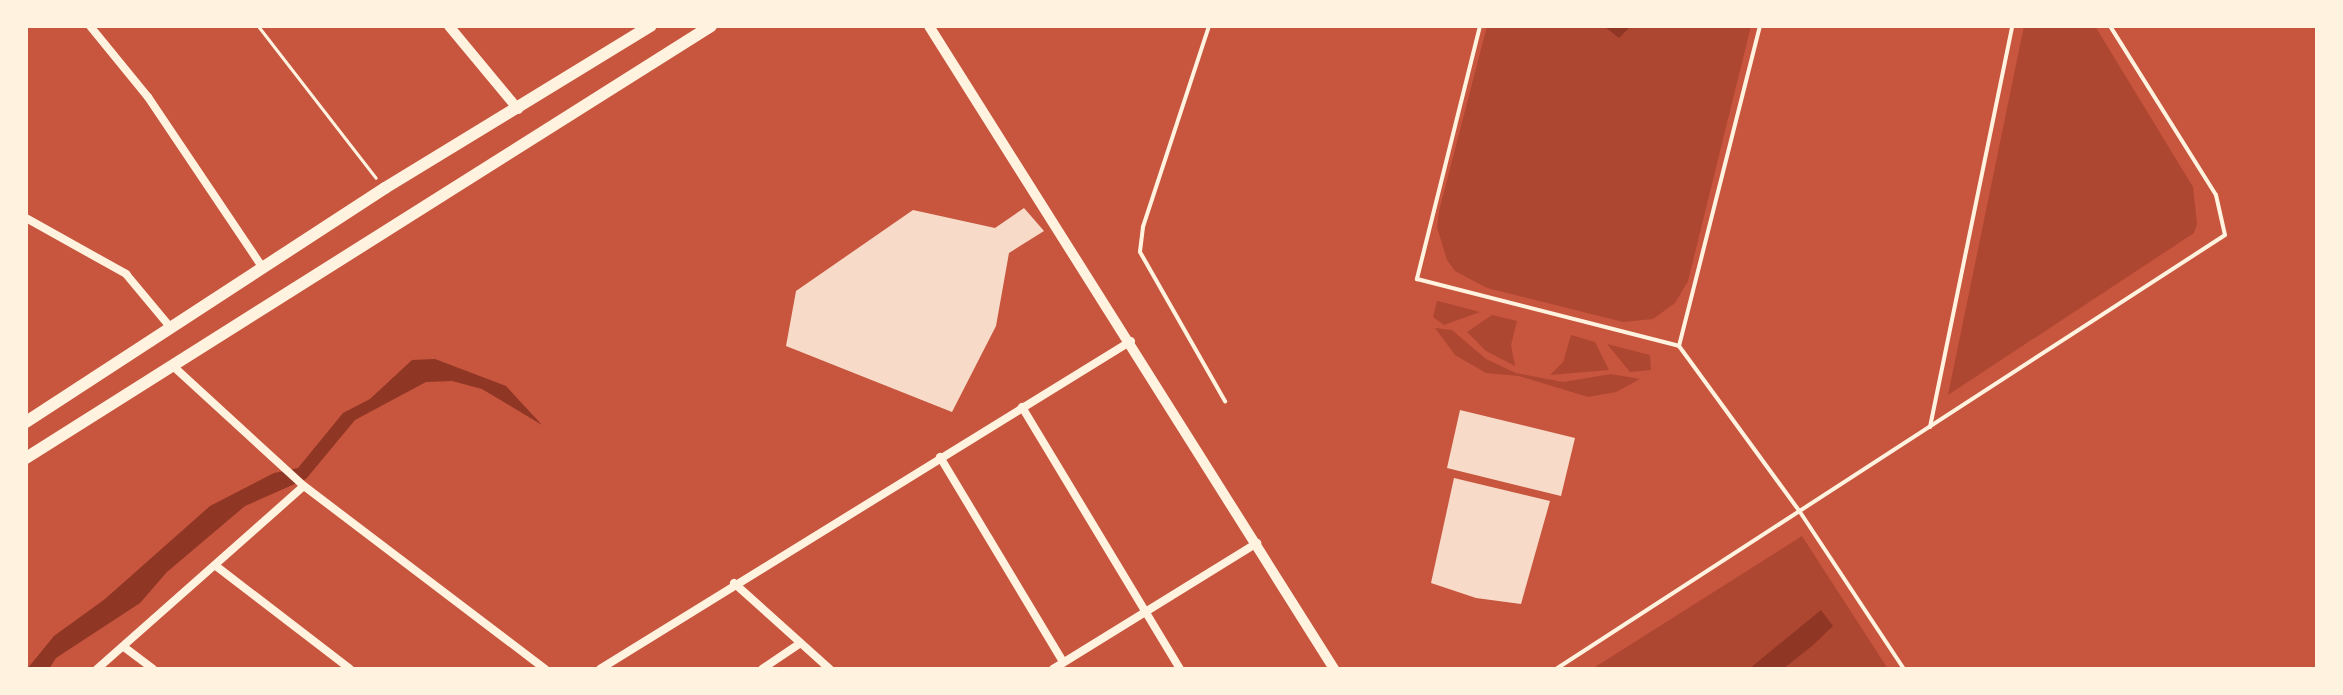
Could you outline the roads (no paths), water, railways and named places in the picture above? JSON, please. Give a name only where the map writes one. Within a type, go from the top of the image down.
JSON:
[{"type":"main road","points":[[27,421],[385,188],[650,26]]},
{"type":"main road","points":[[26,458],[711,26]]},
{"type":"street","points":[[90,26],[148,97],[263,268]]},
{"type":"street","points":[[449,26],[518,109]]},
{"type":"street","points":[[929,26],[1132,341],[1334,669]]},
{"type":"street","points":[[26,218],[126,274],[171,328]]},
{"type":"street","points":[[600,669],[734,583],[1132,341]]},
{"type":"street","points":[[174,367],[303,485],[545,669]]},
{"type":"street","points":[[1022,407],[1180,669]]},
{"type":"street","points":[[940,457],[1063,662]]},
{"type":"street","points":[[97,669],[216,566],[303,485]]},
{"type":"street","points":[[1053,669],[1257,543]]},
{"type":"street","points":[[216,566],[350,669]]},
{"type":"street","points":[[734,583],[830,669]]},
{"type":"street","points":[[762,669],[799,644]]},
{"type":"street","points":[[124,647],[153,669]]},
{"type":"lane","points":[[1209,26],[1143,227],[1140,252],[1225,401]]},
{"type":"lane","points":[[1480,26],[1417,279],[1679,346],[1800,512],[1904,669]]},
{"type":"lane","points":[[1679,346],[1760,26]]},
{"type":"lane","points":[[1930,427],[2012,26]]},
{"type":"lane","points":[[1556,669],[2225,235],[2216,195],[2110,26]]}]
